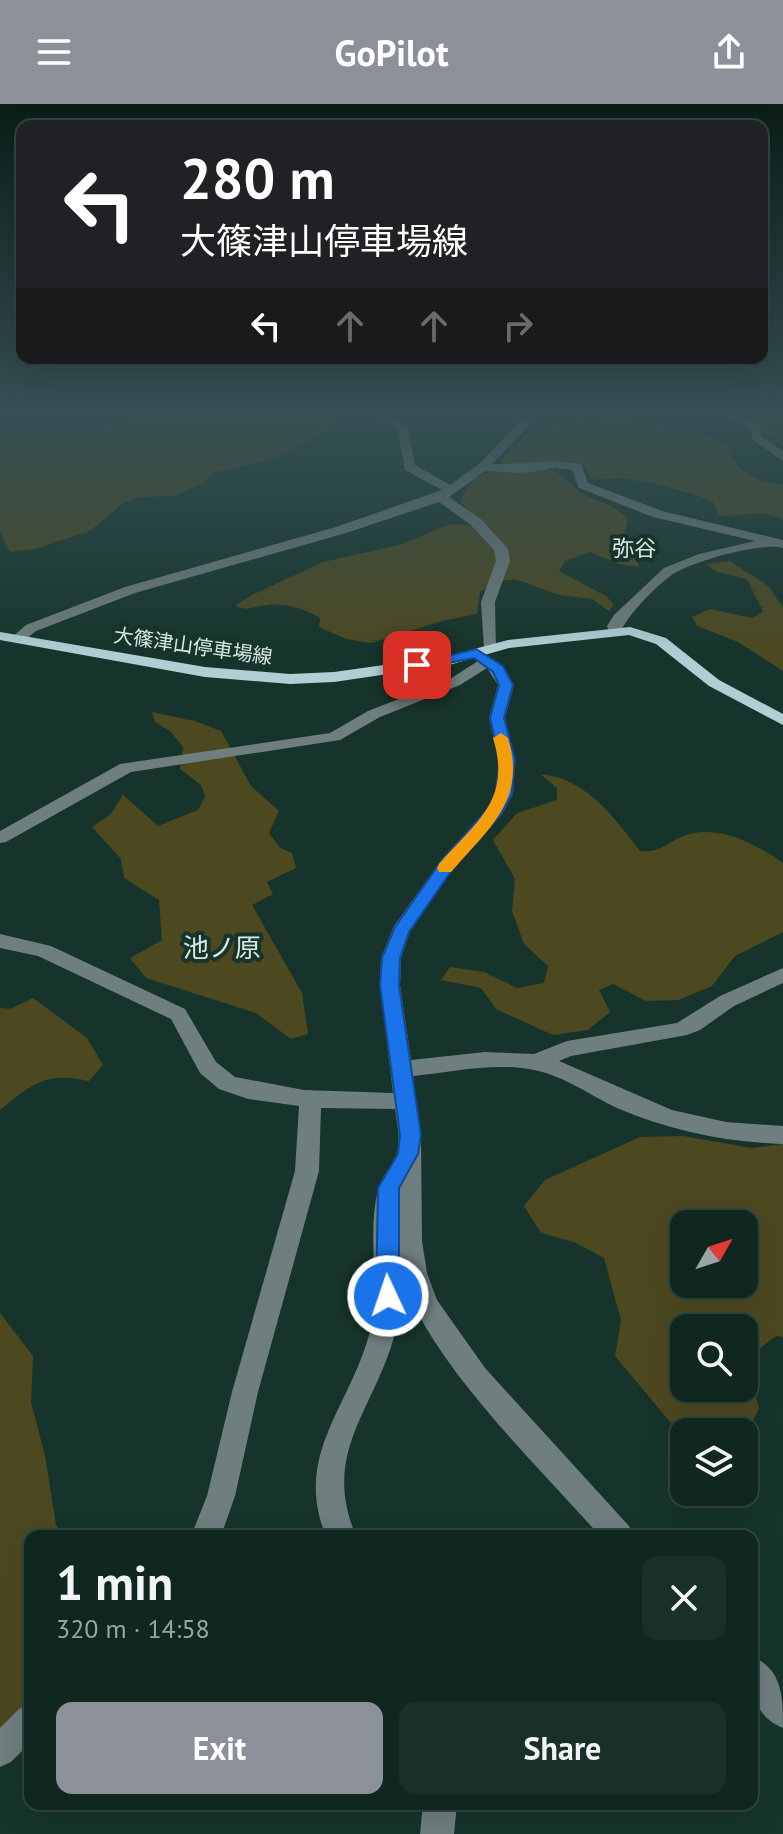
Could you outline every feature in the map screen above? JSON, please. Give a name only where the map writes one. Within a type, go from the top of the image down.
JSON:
[{"type":"main road","name":"大篠津山停車場線","points":[[0,636],[205,672],[290,679],[377,671],[630,631],[661,641],[714,683],[783,720]]},
{"type":"street","points":[[601,493],[633,506],[777,543]]},
{"type":"street","points":[[0,838],[126,768],[334,737],[374,714],[455,682],[485,654],[488,602],[503,561],[501,549],[447,494],[327,535],[130,590],[31,628],[17,639]]},
{"type":"street","points":[[615,631],[614,626],[619,618],[669,571],[704,557],[777,543]]},
{"type":"street","points":[[485,654],[506,685],[497,718],[507,759],[504,794],[496,810],[448,863],[401,931],[391,958],[390,985],[410,1135],[410,1241],[415,1273],[426,1305],[476,1376],[614,1530]]},
{"type":"street","points":[[0,941],[44,951],[178,1014],[192,1033],[211,1072],[224,1081],[254,1091],[310,1099],[405,1101]]},
{"type":"street","points":[[536,1062],[567,1049],[680,1030],[693,1025],[727,1001],[783,975]]},
{"type":"street","points":[[401,1069],[507,1061],[536,1062],[635,1106],[684,1123],[740,1135],[783,1135]]},
{"type":"street","points":[[208,1530],[221,1496],[245,1392],[307,1171],[310,1099]]},
{"type":"street","points":[[339,1530],[329,1501],[331,1461],[347,1414],[381,1338],[388,1296],[389,1188],[408,1154]]},
{"type":"street","points":[[758,1680],[783,1712]]},
{"type":"street","points":[[0,1751],[24,1726]]},
{"type":"street","points":[[437,1834],[439,1810]]},
{"type":"shaded area","points":[[0,493],[182,493],[175,496],[137,497],[122,504],[90,531],[35,549],[10,552],[0,532]]},
{"type":"shaded area","points":[[465,493],[582,493],[618,510],[628,519],[625,531],[635,543],[639,567],[619,564],[590,552],[565,561],[559,571],[606,596],[614,605],[609,611],[592,599],[559,595],[515,579],[498,581],[480,592],[477,614],[442,621],[371,643],[346,639],[319,627],[320,618],[295,607],[275,605],[244,609],[235,606],[323,562],[399,545],[450,524],[473,526],[479,519],[461,503]]},
{"type":"shaded area","points":[[686,493],[783,493],[783,519],[766,514],[719,515],[713,502]]},
{"type":"shaded area","points":[[730,561],[767,585],[783,607],[783,671],[738,642],[697,626],[692,617],[710,609],[753,618],[763,611],[747,579],[717,572],[706,564]]},
{"type":"shaded area","points":[[152,712],[195,721],[221,731],[251,786],[279,811],[269,833],[280,848],[292,853],[296,868],[267,882],[273,894],[252,905],[302,993],[308,1034],[291,1039],[256,1013],[146,978],[130,958],[162,940],[159,900],[124,878],[121,859],[92,827],[111,814],[123,795],[158,826],[198,810],[205,797],[201,785],[180,769],[183,747],[170,731],[155,722]]},
{"type":"shaded area","points":[[540,774],[556,777],[585,791],[609,812],[640,851],[657,850],[694,833],[720,833],[747,842],[783,863],[783,932],[735,956],[712,986],[678,1000],[646,1001],[613,984],[599,990],[610,1012],[588,1030],[553,1035],[496,1009],[481,988],[441,980],[450,967],[484,972],[517,988],[544,983],[548,966],[524,944],[512,911],[515,879],[493,840],[517,813],[557,800],[557,788]]},
{"type":"shaded area","points":[[33,998],[87,1038],[103,1065],[89,1081],[62,1078],[40,1082],[0,1110],[0,1008],[10,1009]]},
{"type":"shaded area","points":[[683,1136],[752,1148],[783,1144],[783,1337],[776,1336],[758,1350],[758,1314],[670,1314],[670,1402],[757,1402],[759,1408],[754,1418],[670,1418],[670,1422],[615,1356],[621,1320],[604,1258],[574,1242],[541,1233],[524,1206],[545,1180],[640,1137]]},
{"type":"shaded area","points":[[0,1313],[33,1356],[31,1402],[59,1530],[24,1530],[24,1710],[0,1732]]},
{"type":"slow traffic","points":[[445,868],[496,810],[504,794],[507,759],[501,738]]},
{"type":"district","name":"弥谷","points":[[634,548]]},
{"type":"district","name":"池ノ原","points":[[222,948]]},
{"type":"route","points":[[388,1296],[386,1223],[389,1188],[408,1154],[410,1135],[390,985],[391,958],[401,931],[448,863],[496,810],[504,794],[507,759],[497,718],[506,685],[498,669],[476,653],[417,665]]}]
